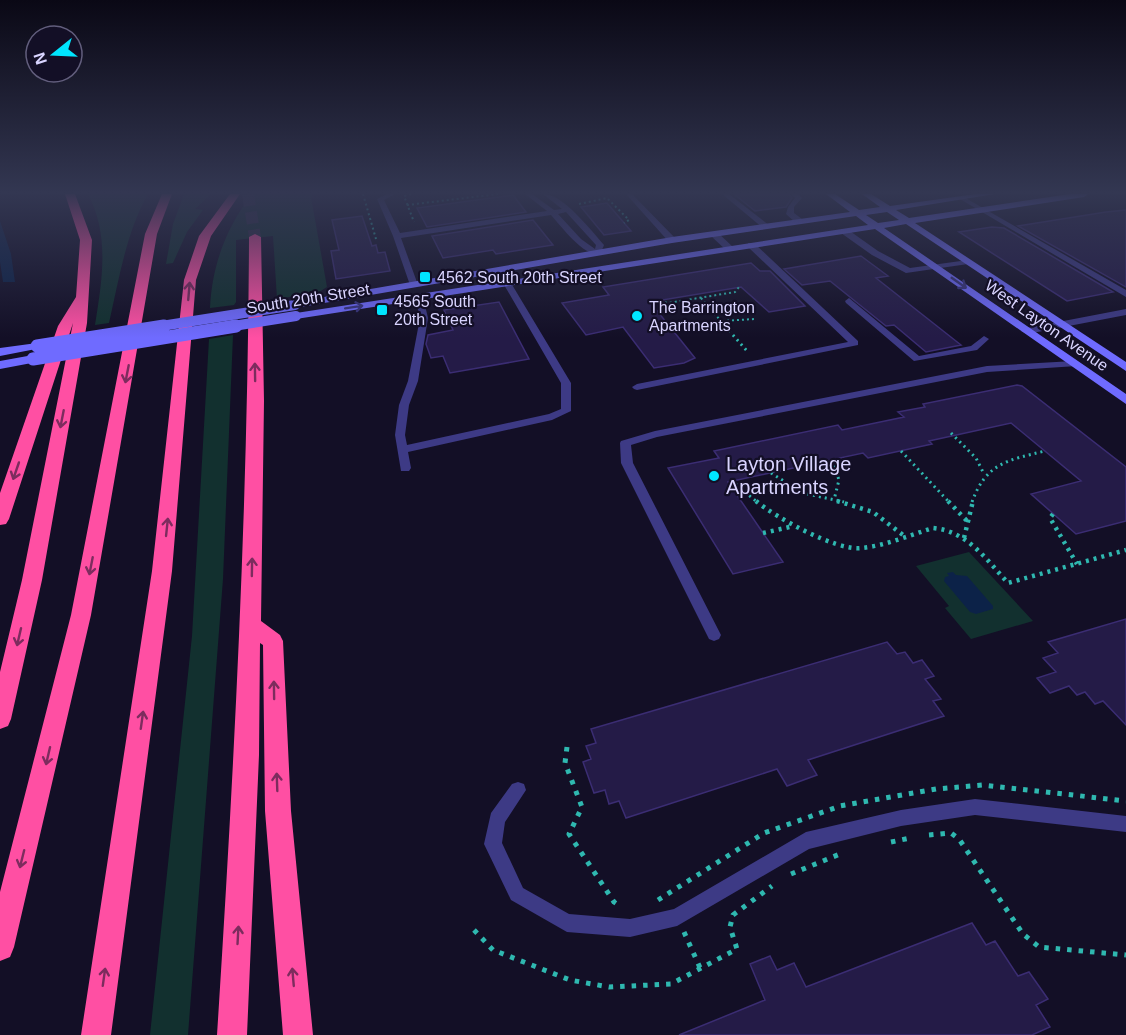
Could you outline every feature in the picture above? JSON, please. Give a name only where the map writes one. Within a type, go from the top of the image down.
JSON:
[{"type":"highway","points":[[0,719],[32,580],[80,323],[86,268],[86,242]]},
{"type":"highway","points":[[0,947],[81,615],[149,242]]},
{"type":"highway","points":[[96,1035],[162,571],[190,280],[203,242]]},
{"type":"highway","points":[[232,1035],[250,625],[256,401],[255,242]]},
{"type":"highway","points":[[0,519],[65,326],[81,299]]},
{"type":"highway","points":[[250,625],[273,641],[278,811],[298,1035]]},
{"type":"street","name":"South 20th Street","points":[[0,365],[296,311],[414,285],[659,242]]},
{"type":"street","name":"South 20th Street","points":[[0,352],[296,311],[419,297],[769,242]]},
{"type":"street","name":"West Layton Avenue","points":[[899,242],[1126,400]]},
{"type":"street","name":"West Layton Avenue","points":[[939,242],[1126,367]]},
{"type":"street","points":[[414,285],[419,297]]},
{"type":"street","points":[[1027,331],[1126,312]]},
{"type":"lane","points":[[399,242],[414,285]]},
{"type":"lane","points":[[580,242],[585,248],[597,253],[600,245],[598,242]]},
{"type":"lane","points":[[723,242],[730,249]]},
{"type":"lane","points":[[860,242],[909,271],[968,262]]},
{"type":"lane","points":[[1037,242],[1126,294]]},
{"type":"lane","points":[[637,387],[855,344],[751,245]]},
{"type":"lane","points":[[402,450],[552,417],[566,411],[566,383],[507,283]]},
{"type":"lane","points":[[405,468],[400,435],[404,405],[413,381],[424,318],[419,297]]},
{"type":"lane","points":[[849,301],[917,359],[974,348],[984,339]]},
{"type":"lane","points":[[714,635],[627,463],[625,443],[655,434],[987,369],[1074,364]]},
{"type":"lane","points":[[518,790],[497,819],[493,844],[517,894],[567,923],[630,928],[677,917],[806,841],[901,818],[975,807],[1126,824]]},
{"type":"path","points":[[655,301],[668,303],[735,292],[740,286]]},
{"type":"path","points":[[701,298],[722,321],[724,327],[758,363]]},
{"type":"path","points":[[682,313],[740,303]]},
{"type":"path","points":[[722,321],[754,319]]},
{"type":"path","points":[[951,433],[976,458],[984,475]]},
{"type":"path","points":[[901,451],[968,521]]},
{"type":"path","points":[[964,538],[984,475],[1001,462],[1045,452]]},
{"type":"path","points":[[832,460],[837,469],[840,486],[834,501]]},
{"type":"path","points":[[771,473],[792,490],[864,508],[904,536]]},
{"type":"path","points":[[731,480],[764,508],[795,526],[822,539],[859,549],[943,528],[964,538],[1008,583],[1126,550]]},
{"type":"path","points":[[1053,514],[1050,518],[1077,564]]},
{"type":"path","points":[[763,533],[795,526]]},
{"type":"path","points":[[879,845],[920,836],[951,833],[959,839],[1023,934],[1039,947],[1126,955]]},
{"type":"path","points":[[787,876],[847,852]]},
{"type":"path","points":[[474,930],[493,950],[570,981],[609,987],[671,984],[737,949],[730,927],[733,915],[778,881]]},
{"type":"path","points":[[677,917],[701,970]]},
{"type":"green space","points":[[102,242],[128,242],[109,323],[95,325],[102,275]]},
{"type":"green space","points":[[170,242],[182,242],[173,263],[166,264]]},
{"type":"green space","points":[[224,242],[236,242],[236,302],[234,305],[210,308],[217,262]]},
{"type":"green space","points":[[273,242],[319,242],[327,287],[319,292],[277,299]]},
{"type":"green space","points":[[233,335],[223,579],[188,1035],[150,1035],[192,636],[209,339]]},
{"type":"green space","points":[[969,552],[1033,621],[971,639],[945,608],[949,606],[916,566]]},
{"type":"water","points":[[0,242],[7,242],[15,282],[3,282]]},
{"type":"water","points":[[953,572],[956,575],[967,576],[993,606],[993,609],[976,614],[970,612],[944,581],[945,577],[949,576],[947,573]]},
{"type":"building","points":[[337,242],[371,242],[372,246],[376,245],[378,253],[385,252],[390,271],[336,279],[331,251],[339,250]]},
{"type":"building","points":[[435,242],[551,242],[553,245],[496,254],[493,250],[443,258]]},
{"type":"building","points":[[975,242],[1028,242],[1113,292],[1067,301]]},
{"type":"building","points":[[1047,242],[1126,242],[1126,287]]},
{"type":"building","points":[[861,256],[888,276],[876,278],[961,345],[926,352],[894,325],[886,326],[830,281],[802,285],[784,269]]},
{"type":"building","name":"The Barrington Apartments","points":[[751,263],[760,271],[770,271],[805,306],[769,312],[741,287],[650,302],[695,358],[684,363],[654,368],[623,327],[586,335],[562,303],[609,295],[603,287]]},
{"type":"building","points":[[499,302],[529,359],[450,373],[443,356],[431,358],[426,344],[428,335],[453,330],[444,310]]},
{"type":"building","name":"Layton Village Apartments","points":[[1017,385],[1022,386],[1126,467],[1126,521],[1076,534],[1031,494],[1081,481],[1011,423],[929,441],[932,444],[868,458],[863,453],[728,482],[783,562],[733,574],[668,468],[719,458],[714,451],[838,425],[842,430],[904,417],[898,412],[925,407],[923,404]]},
{"type":"building","points":[[1126,619],[1126,725],[1103,701],[1095,704],[1085,692],[1077,695],[1069,686],[1050,693],[1037,678],[1056,672],[1043,658],[1058,653],[1048,642]]},
{"type":"building","points":[[887,642],[897,654],[905,652],[913,663],[922,660],[934,676],[925,679],[941,699],[933,701],[944,716],[808,760],[817,775],[787,786],[777,769],[626,818],[619,801],[609,804],[605,790],[594,793],[583,762],[591,759],[586,746],[596,743],[591,729]]},
{"type":"building","points":[[972,923],[986,945],[995,941],[1018,976],[1029,972],[1048,999],[1036,1005],[1050,1027],[1032,1035],[679,1035],[765,1000],[750,964],[770,956],[777,970],[794,963],[806,987]]},
{"type":"place","name":"4562 South 20th Street","points":[[425,277]]},
{"type":"place","name":"4565 South 20th Street","points":[[382,310]]},
{"type":"place","name":"The Barrington Apartments","points":[[637,316]]},
{"type":"place","name":"Layton Village Apartments","points":[[714,476]]}]
